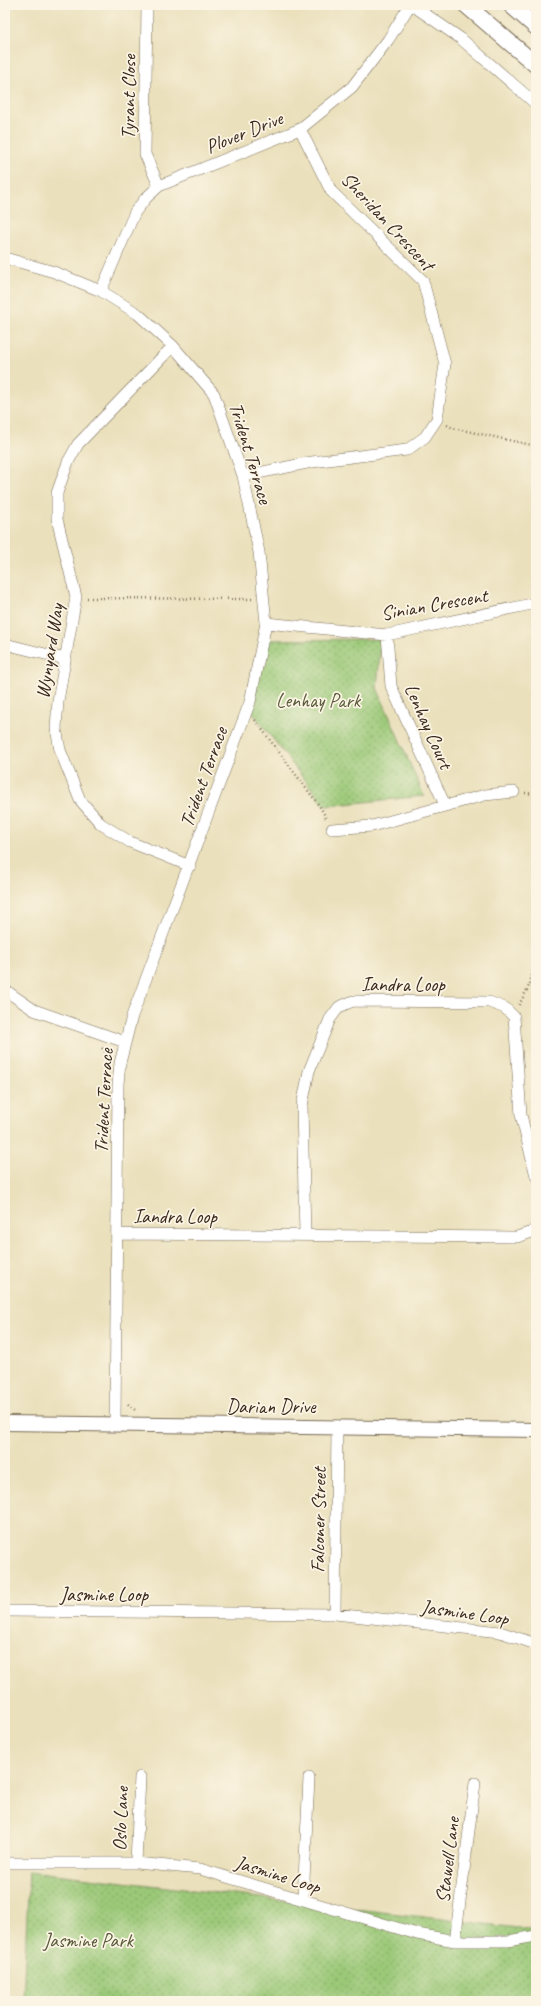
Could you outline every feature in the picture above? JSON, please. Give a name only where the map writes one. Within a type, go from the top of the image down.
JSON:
[{"type":"main road","points":[[466,5],[536,65]]},
{"type":"main road","points":[[511,5],[536,27]]},
{"type":"street","name":"Tyrant Close","points":[[147,5],[145,154],[159,186]]},
{"type":"street","name":"Plover Drive","points":[[101,291],[135,212],[146,198],[159,186],[300,129],[352,87],[388,40],[411,5]]},
{"type":"street","points":[[411,5],[460,38],[536,104]]},
{"type":"street","name":"Sheridan Crescent","points":[[243,476],[312,462],[407,450],[425,437],[437,419],[445,364],[423,281],[331,191],[300,129]]},
{"type":"street","name":"Trident Terrace","points":[[5,258],[54,272],[101,291],[138,314],[172,346],[214,394],[243,476],[260,552],[266,623],[250,702],[190,866],[132,1016],[125,1042],[118,1084],[115,1425]]},
{"type":"street","name":"Wynyard Way","points":[[172,346],[78,444],[68,462],[57,493],[57,519],[76,598],[58,701],[56,728],[60,750],[80,800],[101,824],[130,842],[190,866]]},
{"type":"street","name":"Sinian Crescent","points":[[266,623],[387,635],[536,603]]},
{"type":"street","name":"Lenhay Court","points":[[387,635],[391,686],[445,805]]},
{"type":"street","points":[[5,644],[65,659]]},
{"type":"street","points":[[332,829],[372,826],[485,795],[514,792]]},
{"type":"street","points":[[5,990],[34,1010],[125,1042]]},
{"type":"street","name":"Iandra Loop","points":[[305,1235],[302,1106],[309,1071],[330,1019],[339,1007],[353,1001],[489,1002],[505,1008],[511,1014]]},
{"type":"street","points":[[511,1014],[514,1017],[520,1115],[536,1176]]},
{"type":"street","name":"Iandra Loop","points":[[117,1234],[517,1237],[532,1232],[536,1228]]},
{"type":"street","name":"Darian Drive","points":[[5,1423],[337,1426],[536,1430]]},
{"type":"street","name":"Falconer Street","points":[[335,1614],[337,1426]]},
{"type":"street","name":"Jasmine Loop","points":[[5,1611],[335,1614],[500,1632],[536,1644]]},
{"type":"street","name":"Oslo Lane","points":[[136,1863],[140,1777]]},
{"type":"street","points":[[303,1900],[309,1778]]},
{"type":"street","name":"Stawell Lane","points":[[455,1941],[475,1783]]},
{"type":"street","name":"Jasmine Loop","points":[[5,1863],[136,1863],[200,1869],[417,1934],[455,1941],[508,1941],[536,1936]]},
{"type":"path","points":[[437,419],[453,428],[536,446]]},
{"type":"path","points":[[76,598],[255,599],[255,606]]},
{"type":"path","points":[[245,716],[254,719],[321,808],[332,829]]},
{"type":"path","points":[[511,1014],[518,1007],[530,984],[533,971],[536,858]]},
{"type":"green space","name":"Lenhay Park","points":[[381,639],[377,688],[424,796],[325,806],[252,712],[263,640]]},
{"type":"green space","name":"Jasmine Park","points":[[29,1871],[536,1930],[536,2001],[23,2001]]}]
